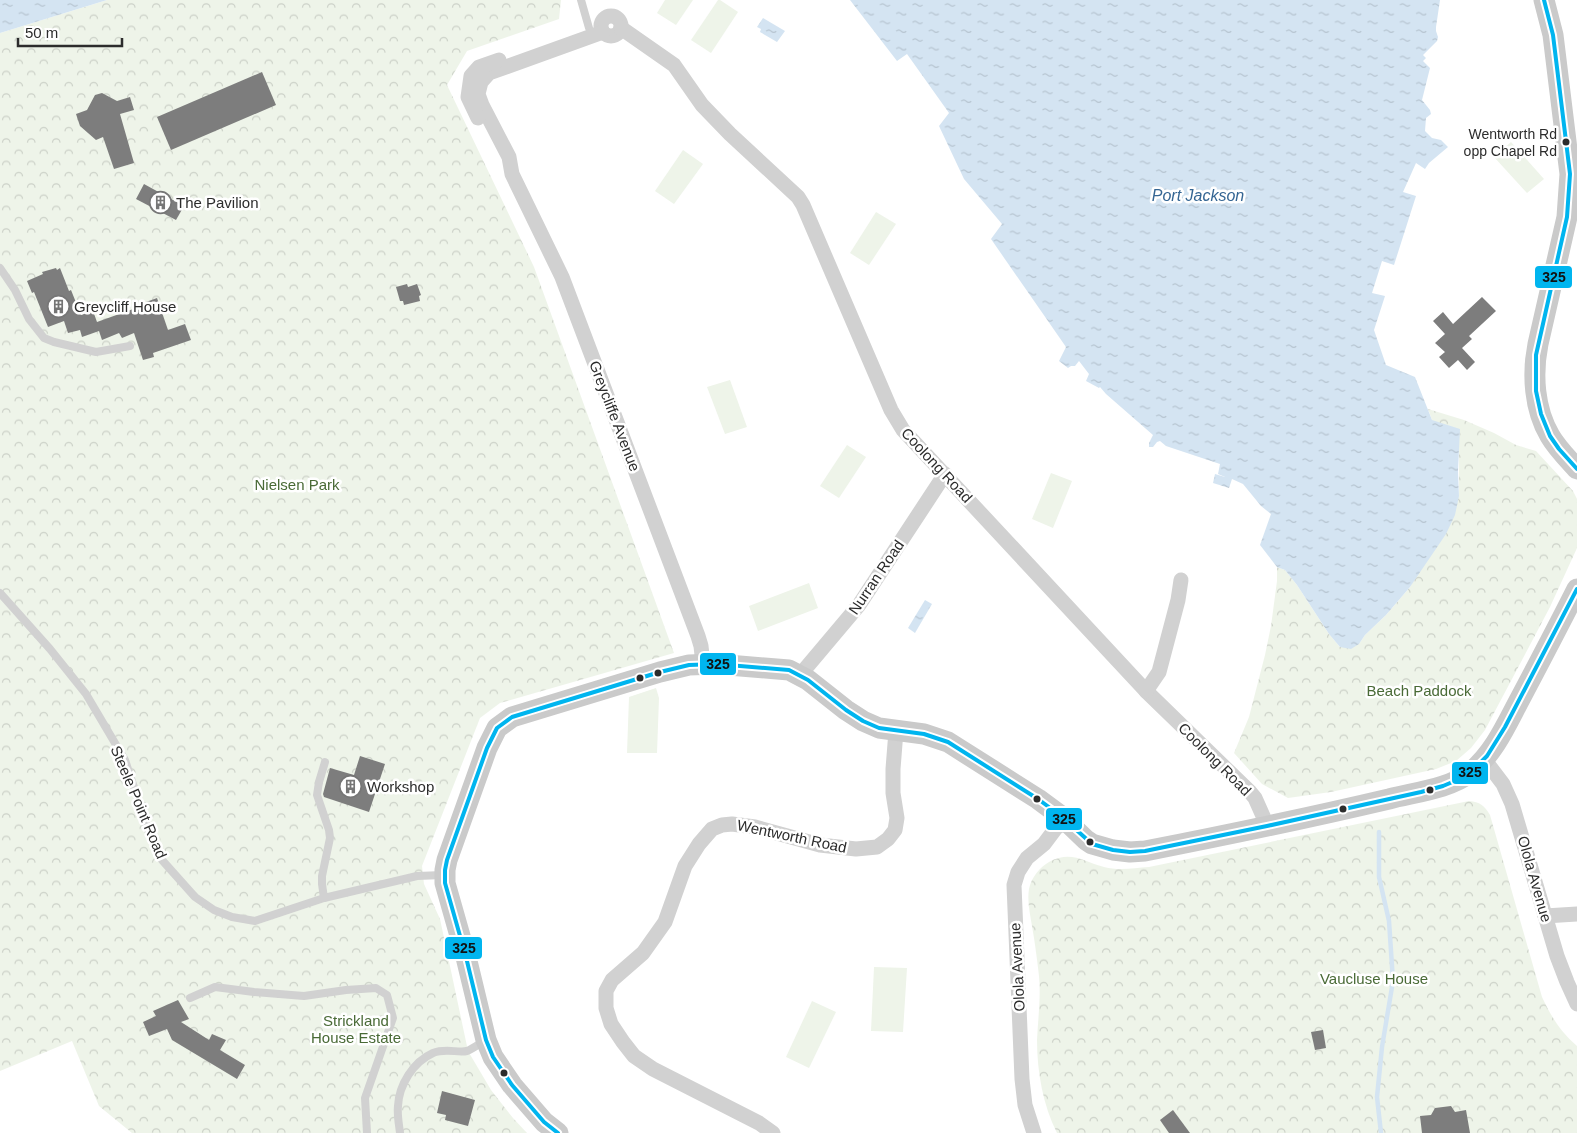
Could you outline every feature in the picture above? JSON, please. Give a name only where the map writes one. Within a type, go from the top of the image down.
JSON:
[{"type":"street","points":[[1544,0],[1553,36],[1573,202],[1565,224],[1538,344],[1535,374],[1537,402],[1550,436],[1577,469]]},
{"type":"street","name":"Coolong Road","points":[[598,28],[604,19],[611,17],[618,20],[621,28],[674,65],[702,105],[730,134],[798,197],[896,420],[903,430],[1146,691],[1250,792],[1255,798],[1267,825]]},
{"type":"street","name":"Greycliffe Avenue","points":[[598,28],[479,67],[471,76],[468,97],[502,164],[512,174],[562,277],[698,636],[702,649],[703,664]]},
{"type":"street","name":"Nurran Road","points":[[800,675],[859,605],[945,474]]},
{"type":"street","points":[[1146,691],[1159,672],[1178,600],[1181,580]]},
{"type":"street","points":[[558,1133],[544,1122],[512,1085],[493,1057],[486,1040],[444,875],[450,850],[487,748],[497,728],[512,717],[689,665],[766,667],[789,670],[800,675],[855,716],[879,728],[924,734],[948,742],[1038,799],[1067,821],[1080,835],[1092,844],[1113,850],[1145,851],[1352,808],[1449,784],[1471,772],[1484,759],[1501,734],[1577,589]]},
{"type":"street","name":"Wentworth Road","points":[[773,1133],[654,1069],[634,1056],[611,1024],[606,1008],[606,991],[612,980],[643,953],[665,922],[685,866],[699,844],[712,829],[732,824],[820,844],[856,849],[877,847],[888,838],[895,830],[897,818],[893,769],[896,731]]},
{"type":"street","name":"Olola Avenue","points":[[1484,759],[1503,784],[1512,804],[1557,956],[1566,982],[1577,1004]]},
{"type":"street","name":"Olola Avenue","points":[[1034,1133],[1025,1105],[1022,1079],[1014,884],[1018,872],[1027,858],[1044,844],[1056,828],[1067,821]]},
{"type":"street","points":[[1545,916],[1577,914]]},
{"type":"lane","points":[[581,0],[598,28]]},
{"type":"lane","points":[[0,268],[15,290],[29,320],[44,338],[96,352],[130,346]]},
{"type":"lane","name":"Steele Point Road","points":[[0,593],[50,649],[86,694],[125,760],[148,830],[162,860],[194,897],[214,910],[232,917],[255,921],[324,898],[418,876],[444,875]]},
{"type":"lane","points":[[324,898],[322,876],[330,838],[317,795],[325,762]]},
{"type":"lane","points":[[190,998],[215,987],[304,996],[376,988],[387,995],[394,1018],[365,1098],[367,1133]]},
{"type":"lane","points":[[400,1133],[398,1105],[402,1086],[410,1072],[419,1062],[433,1053],[447,1050],[468,1050],[486,1040]]},
{"type":"green space","name":"Nielsen Park","points":[[107,0],[561,0],[559,19],[467,51],[447,85],[534,267],[674,653],[500,703],[480,718],[422,866],[424,884],[440,919],[468,1051],[491,1090],[527,1133],[132,1133],[99,1106],[72,1041],[0,1071],[0,33]]},
{"type":"green space","points":[[665,0],[693,0],[676,25],[657,13]]},
{"type":"green space","points":[[718,0],[738,12],[711,53],[691,40]]},
{"type":"green space","points":[[1511,142],[1544,179],[1527,193],[1494,157]]},
{"type":"green space","points":[[683,150],[703,164],[674,204],[655,191]]},
{"type":"green space","points":[[876,212],[896,224],[869,265],[850,253]]},
{"type":"green space","points":[[730,380],[747,427],[725,434],[707,387]]},
{"type":"green space","name":"Beach Paddock","points":[[1428,409],[1464,420],[1516,445],[1536,451],[1573,491],[1577,499],[1577,548],[1550,607],[1485,730],[1471,748],[1456,761],[1436,769],[1331,792],[1288,798],[1262,784],[1234,753],[1249,717],[1265,655],[1271,626],[1277,567],[1285,570],[1297,585],[1329,634],[1340,647],[1359,644],[1365,635],[1386,615],[1410,587],[1459,496],[1459,451],[1432,420]]},
{"type":"green space","points":[[847,445],[866,457],[839,498],[820,486]]},
{"type":"green space","points":[[1051,473],[1072,481],[1053,528],[1032,519]]},
{"type":"green space","points":[[809,583],[818,608],[758,631],[749,606]]},
{"type":"green space","points":[[656,688],[659,698],[657,753],[627,753],[629,697]]},
{"type":"green space","name":"Vaucluse House","points":[[1469,801],[1481,805],[1490,815],[1542,997],[1557,1024],[1577,1046],[1577,1133],[1057,1133],[1048,1111],[1038,1064],[1037,1040],[1040,984],[1028,894],[1036,873],[1042,867],[1057,859],[1071,857],[1115,869],[1149,867]]},
{"type":"green space","points":[[874,967],[907,968],[903,1032],[871,1031]]},
{"type":"green space","points":[[812,1001],[836,1012],[809,1068],[786,1057]]},
{"type":"water","points":[[0,0],[107,0],[0,33]]},
{"type":"water","name":"Port Jackson","points":[[850,0],[1440,0],[1436,27],[1437,41],[1423,55],[1426,58],[1423,61],[1430,68],[1422,100],[1431,114],[1426,118],[1425,131],[1432,138],[1441,140],[1448,147],[1429,163],[1425,169],[1416,163],[1403,192],[1416,196],[1394,265],[1382,261],[1372,293],[1385,296],[1374,330],[1386,365],[1415,377],[1432,420],[1460,429],[1459,496],[1455,515],[1446,534],[1410,587],[1386,615],[1365,635],[1359,644],[1351,649],[1340,647],[1329,634],[1297,585],[1285,570],[1277,567],[1260,545],[1271,514],[1261,506],[1243,484],[1232,479],[1229,488],[1213,483],[1215,474],[1225,477],[1218,474],[1220,464],[1166,446],[1160,441],[1153,447],[1149,447],[1153,435],[1100,387],[1086,381],[1089,374],[1079,361],[1075,366],[1068,368],[1059,361],[1066,347],[991,239],[1002,224],[964,179],[939,126],[949,113],[907,54],[897,61]]},
{"type":"water","points":[[763,18],[785,31],[777,42],[760,32],[761,29],[757,27]]},
{"type":"water","points":[[925,600],[932,604],[915,633],[908,628]]},
{"type":"building","points":[[262,72],[276,105],[171,150],[157,117]]},
{"type":"building","points":[[102,93],[117,101],[130,97],[134,110],[120,114],[134,163],[114,169],[103,137],[96,140],[80,126],[76,114],[87,110],[95,95]]},
{"type":"building","name":"The Pavilion","points":[[144,184],[184,206],[176,220],[136,199]]},
{"type":"building","points":[[56,268],[57,270],[60,268],[81,315],[93,311],[97,322],[157,298],[168,330],[185,324],[191,340],[153,353],[154,357],[143,360],[134,333],[122,338],[119,333],[102,340],[99,331],[82,337],[80,330],[68,333],[64,321],[48,327],[34,292],[32,293],[27,281],[43,274],[42,272]]},
{"type":"building","points":[[407,284],[408,287],[417,284],[421,295],[419,296],[420,301],[404,305],[403,301],[400,301],[396,287]]},
{"type":"building","points":[[1482,297],[1496,311],[1469,336],[1472,339],[1462,348],[1475,362],[1467,370],[1458,360],[1449,368],[1439,357],[1445,352],[1435,343],[1445,334],[1433,321],[1443,312],[1453,324]]},
{"type":"building","name":"Workshop","points":[[360,756],[385,764],[369,812],[324,797],[323,794],[330,768],[354,775]]},
{"type":"building","points":[[178,1000],[189,1019],[181,1022],[209,1040],[212,1034],[226,1040],[220,1050],[245,1065],[237,1079],[172,1040],[167,1029],[149,1036],[143,1022],[156,1016],[153,1011]]},
{"type":"building","points":[[1323,1030],[1326,1048],[1315,1050],[1311,1032]]},
{"type":"building","points":[[442,1091],[475,1100],[468,1126],[445,1120],[446,1115],[437,1113]]},
{"type":"building","points":[[1451,1106],[1455,1112],[1466,1110],[1470,1133],[1422,1133],[1420,1116],[1431,1115],[1435,1108]]},
{"type":"building","points":[[1173,1110],[1190,1133],[1169,1133],[1160,1120]]},
{"type":"waterway","points":[[1379,832],[1379,877],[1389,921],[1393,981],[1382,1047],[1377,1097],[1381,1133]]},
{"type":"transit line","name":"325","points":[[1544,0],[1553,35],[1570,174],[1567,217],[1536,355],[1536,391],[1541,414],[1550,436],[1577,469]]},
{"type":"transit line","name":"325","points":[[558,1133],[544,1122],[512,1085],[493,1057],[486,1040],[466,957],[445,883],[447,860],[487,748],[497,728],[512,717],[689,665],[716,664],[789,670],[808,680],[863,721],[879,728],[924,734],[948,742],[1038,799],[1061,816],[1092,844],[1113,850],[1145,851],[1421,792],[1462,778],[1487,756],[1505,727],[1577,589]]},
{"type":"place","name":"Wentworth Rd opp Chapel Rd","points":[[1566,142]]},
{"type":"place","name":"The Pavilion","points":[[160,202]]},
{"type":"place","name":"Greycliff House","points":[[58,306]]},
{"type":"place","name":"Workshop","points":[[351,786]]},
{"type":"park label","name":"Strickland House Estate","points":[[356,1028]]}]
